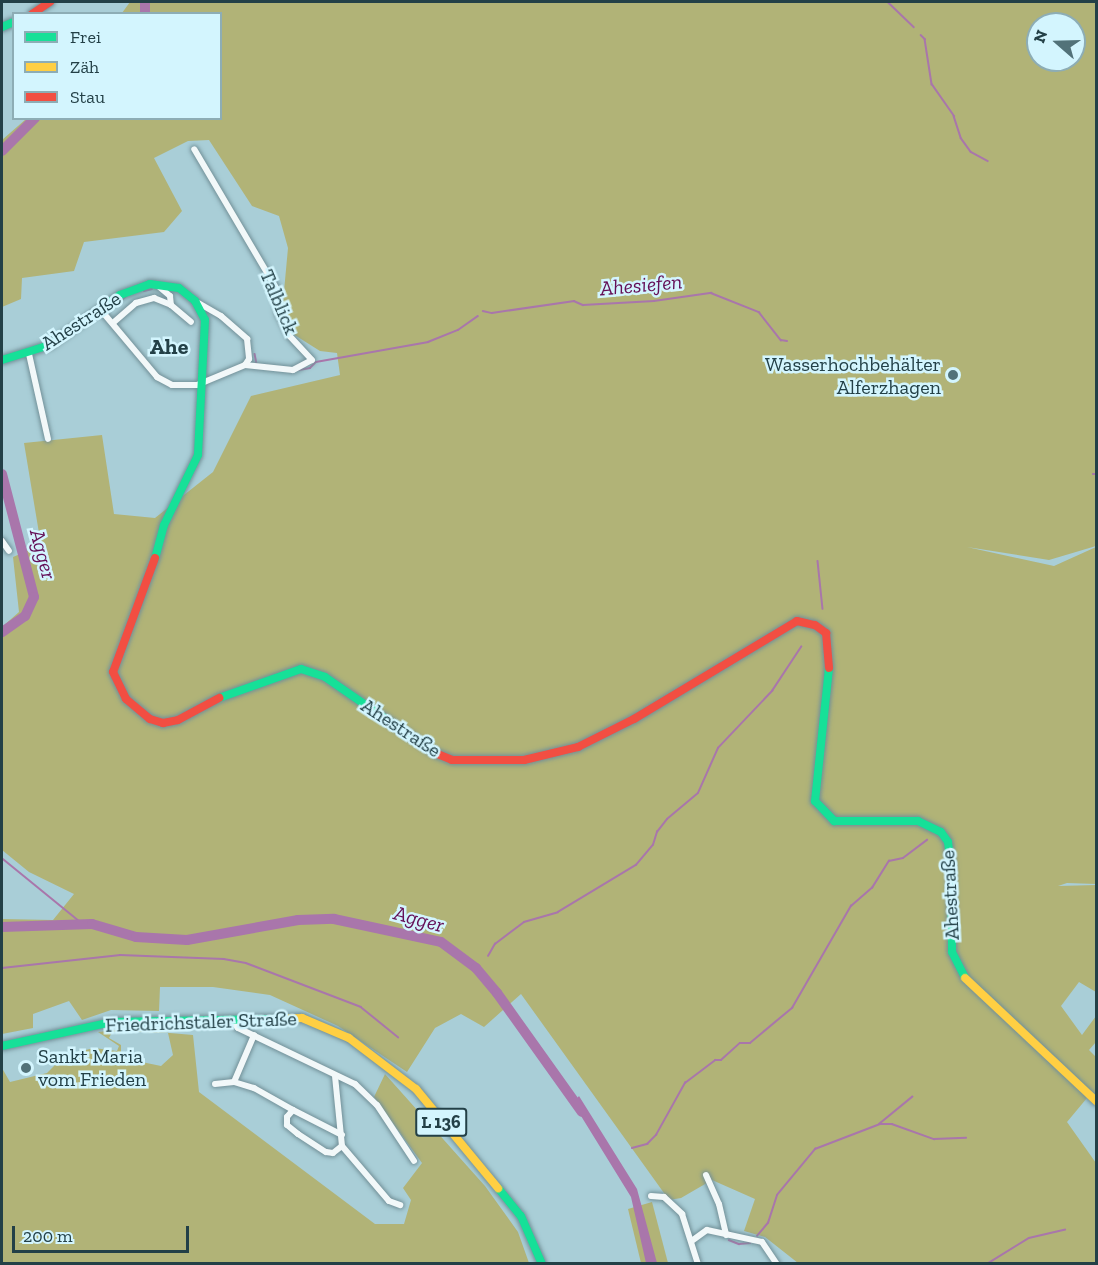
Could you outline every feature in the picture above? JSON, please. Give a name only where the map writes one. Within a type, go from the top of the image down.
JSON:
[{"type":"main road","points":[[35,12],[50,2]]},
{"type":"main road","points":[[154,283],[179,288],[195,301]]},
{"type":"main road","name":"Ahestraße","points":[[2,360],[29,354],[64,336],[130,290],[154,283]]},
{"type":"main road","name":"Ahestraße","points":[[195,301],[205,320],[204,381],[198,455],[164,525],[147,586],[115,661],[118,684],[138,711],[163,723],[178,720],[267,678],[301,669],[313,670],[429,751],[452,760],[524,759],[578,747],[634,719],[777,630],[796,621],[815,624],[826,633],[830,653],[815,801],[834,820],[918,821],[941,832],[948,842],[951,865],[952,952],[958,969],[973,989],[1094,1099]]},
{"type":"main road","name":"Friedrichstaler Straße","points":[[2,1046],[105,1023],[302,1018],[349,1038],[416,1089],[521,1216],[543,1263]]},
{"type":"street","name":"Talblick","points":[[100,309],[114,322],[157,377],[172,386],[186,387],[245,365],[293,370],[312,360],[290,336],[279,314],[271,279],[194,149]]},
{"type":"street","points":[[154,283],[170,296],[171,305]]},
{"type":"street","points":[[114,322],[145,298],[159,298],[191,322]]},
{"type":"street","points":[[195,301],[221,316],[246,339],[249,358],[245,365]]},
{"type":"street","name":"Ahestraße","points":[[29,354],[48,439]]},
{"type":"street","points":[[2,540],[9,551]]},
{"type":"street","points":[[230,1019],[231,1024],[355,1084],[377,1105],[414,1161]]},
{"type":"street","points":[[234,1082],[254,1035]]},
{"type":"street","points":[[335,1076],[342,1146],[389,1201],[399,1204]]},
{"type":"street","points":[[215,1084],[234,1082],[254,1088],[342,1135]]},
{"type":"street","points":[[293,1110],[287,1117],[287,1125],[298,1134],[326,1152],[333,1153],[342,1146]]},
{"type":"street","points":[[706,1175],[719,1204],[726,1235]]},
{"type":"street","points":[[651,1196],[673,1202],[682,1214],[693,1240],[698,1263]]},
{"type":"street","points":[[693,1240],[707,1230],[762,1242],[777,1263]]},
{"type":"green space","points":[[130,2],[1096,2],[1096,546],[1049,560],[967,547],[1054,566],[1096,547],[1096,884],[1067,883],[1058,886],[1096,885],[1096,992],[1079,982],[1061,1006],[1082,1035],[1096,1016],[1096,1042],[1089,1050],[1096,1057],[1096,1096],[1087,1098],[1067,1122],[1096,1163],[1096,1263],[798,1263],[765,1237],[744,1231],[755,1199],[712,1180],[681,1198],[669,1200],[521,994],[484,1027],[461,1014],[435,1028],[407,1072],[338,1026],[270,995],[213,987],[160,987],[159,1011],[111,1010],[82,1020],[69,1001],[33,1014],[33,1028],[2,1034],[2,919],[53,920],[74,894],[29,872],[2,850],[2,627],[19,612],[13,557],[41,545],[24,443],[102,435],[114,514],[155,518],[213,472],[251,396],[340,375],[337,353],[320,351],[293,334],[283,302],[288,248],[279,216],[252,206],[209,140],[188,141],[154,158],[182,211],[164,232],[84,242],[74,271],[22,278],[21,299],[2,307],[2,140],[25,120],[222,120],[222,12],[123,12]]},
{"type":"green space","points":[[123,1029],[193,1035],[199,1092],[375,1224],[404,1224],[411,1200],[403,1188],[422,1163],[374,1097],[385,1074],[485,1186],[518,1232],[529,1263],[2,1263],[2,1068],[10,1082],[47,1073],[65,1055],[94,1048],[117,1051],[119,1046],[98,1032]],"holes":[[[122,1031],[168,1033],[173,1055],[161,1066],[137,1061],[121,1053],[121,1045],[109,1038],[112,1032]]]},
{"type":"green space","points":[[652,1202],[668,1263],[641,1263],[628,1209]]},
{"type":"shaded area","points":[[579,1096],[637,1189],[657,1263],[646,1263],[631,1197],[573,1103]]},
{"type":"waterway","name":"Agger","points":[[145,2],[145,12]]},
{"type":"waterway","points":[[888,2],[914,27]]},
{"type":"waterway","points":[[921,35],[925,39],[932,84],[954,116],[961,138],[971,152],[988,161]]},
{"type":"waterway","name":"Agger","points":[[2,151],[33,120]]},
{"type":"waterway","name":"Ahesiefen","points":[[144,291],[152,289]]},
{"type":"waterway","name":"Ahesiefen","points":[[483,311],[492,313],[574,301],[583,305],[654,301],[711,293],[759,312],[781,340],[787,341]]},
{"type":"waterway","name":"Ahesiefen","points":[[108,311],[125,297]]},
{"type":"waterway","name":"Ahesiefen","points":[[299,370],[310,368],[316,362],[428,342],[458,330],[478,316]]},
{"type":"waterway","name":"Ahesiefen","points":[[255,354],[257,364]]},
{"type":"waterway","name":"Agger","points":[[2,474],[34,597],[25,616],[2,632]]},
{"type":"waterway","points":[[818,561],[823,609]]},
{"type":"waterway","points":[[488,956],[495,944],[524,922],[558,912],[636,865],[653,845],[657,832],[667,819],[698,793],[718,748],[772,691],[801,647]]},
{"type":"waterway","points":[[632,1148],[647,1144],[656,1135],[685,1083],[715,1060],[721,1060],[740,1043],[750,1043],[792,1008],[851,906],[872,888],[889,861],[903,858],[927,840]]},
{"type":"waterway","points":[[2,858],[83,924]]},
{"type":"waterway","name":"Agger","points":[[2,927],[92,924],[136,937],[187,940],[298,920],[334,919],[441,942],[476,968],[497,993],[582,1112]]},
{"type":"waterway","points":[[2,968],[120,955],[224,959],[246,963],[361,1007],[398,1037]]},
{"type":"waterway","points":[[879,1124],[912,1097]]},
{"type":"waterway","points":[[757,1236],[768,1223],[777,1195],[815,1149],[880,1124],[892,1124],[934,1139],[966,1138]]},
{"type":"waterway","points":[[987,1264],[1029,1238],[1065,1230]]},
{"type":"waterway","points":[[729,1240],[739,1244],[750,1243]]},
{"type":"traffic: fast","points":[[2,27],[12,23]]},
{"type":"traffic: fast","points":[[2,360],[50,345],[120,295],[150,284],[179,288],[195,301],[205,320],[198,455],[164,525],[155,558]]},
{"type":"traffic: fast","points":[[829,668],[815,801],[834,821],[918,821],[941,832],[948,842],[951,865],[952,952],[965,978]]},
{"type":"traffic: fast","points":[[219,698],[301,669],[325,677],[435,753]]},
{"type":"traffic: fast","points":[[2,1046],[112,1022],[273,1019]]},
{"type":"traffic: fast","points":[[498,1188],[521,1216],[542,1264]]},
{"type":"traffic: slow","points":[[965,978],[1096,1101]]},
{"type":"traffic: slow","points":[[273,1019],[302,1018],[349,1038],[416,1089],[498,1188]]},
{"type":"traffic: jam","points":[[35,12],[50,2]]},
{"type":"traffic: jam","points":[[155,558],[113,672],[126,699],[150,719],[163,723],[178,720],[219,698]]},
{"type":"traffic: jam","points":[[435,753],[452,760],[524,760],[578,747],[634,719],[797,621],[815,625],[826,633],[829,668]]},
{"type":"place","name":"Wasserhochbehälter Alferzhagen","points":[[953,375]]},
{"type":"place","name":"Sankt Maria vom Frieden","points":[[26,1068]]},
{"type":"district","name":"Ahe","points":[[169,347]]}]
